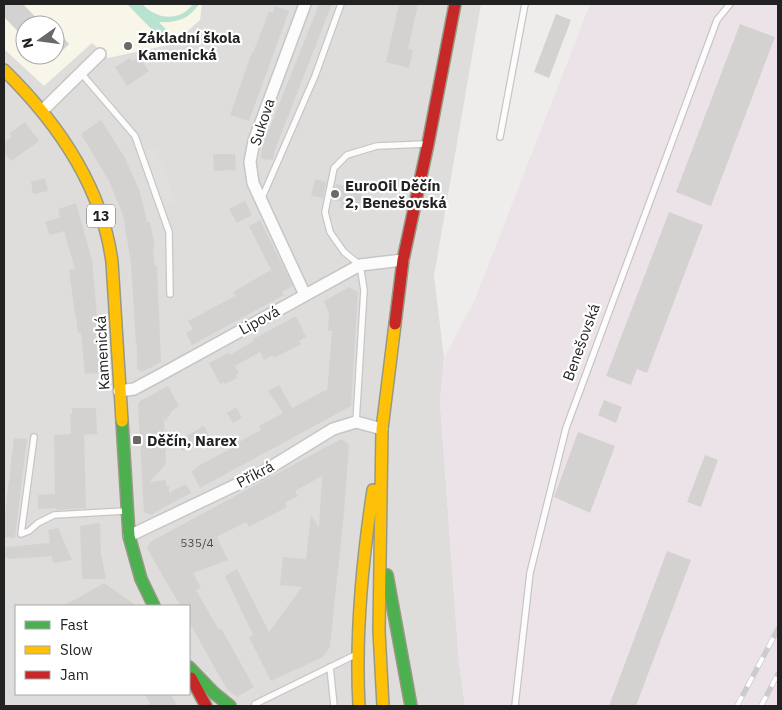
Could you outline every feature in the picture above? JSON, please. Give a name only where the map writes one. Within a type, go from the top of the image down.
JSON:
[{"type":"main road","points":[[359,706],[357,632],[362,566],[382,429],[403,260],[455,4]]},
{"type":"main road","name":"Kamenická","points":[[4,70],[42,111],[63,138],[82,171],[98,205],[106,232],[112,258],[129,536],[141,579],[154,605]]},
{"type":"main road","points":[[382,429],[379,631],[382,706]]},
{"type":"main road","points":[[381,541],[411,706]]},
{"type":"main road","points":[[190,668],[214,693],[230,706]]},
{"type":"main road","points":[[190,677],[206,706]]},
{"type":"street","name":"Sukova","points":[[304,295],[253,183],[250,162],[254,141],[305,4]]},
{"type":"street","points":[[42,111],[100,54]]},
{"type":"street","name":"Lipová","points":[[120,391],[134,388],[162,374],[360,265],[403,260]]},
{"type":"street","points":[[356,422],[382,429]]},
{"type":"street","name":"Příkrá","points":[[129,536],[262,472],[333,429],[356,422]]},
{"type":"lane","points":[[261,200],[315,76],[340,4]]},
{"type":"lane","points":[[500,137],[525,4]]},
{"type":"lane","name":"Benešovská","points":[[515,706],[530,573],[566,428],[717,20],[730,4]]},
{"type":"lane","points":[[81,73],[135,136],[169,232],[170,294]]},
{"type":"lane","points":[[356,422],[364,290],[360,265],[344,252],[330,232],[326,212],[334,168],[346,155],[377,146],[428,144]]},
{"type":"lane","points":[[34,436],[21,534],[30,531],[38,523],[54,515],[127,511]]},
{"type":"lane","points":[[255,704],[357,654]]},
{"type":"lane","points":[[330,667],[334,706]]},
{"type":"shaded area","points":[[4,4],[481,4],[434,276],[444,358],[440,402],[459,663],[465,706],[4,706]]},
{"type":"shaded area","name":"Základní škola Kamenická","points":[[4,4],[202,4],[200,20],[173,44],[108,58],[92,43],[44,86],[21,65],[65,65],[65,15],[15,15],[15,59],[4,49]]},
{"type":"shaded area","points":[[590,4],[778,4],[778,706],[465,706],[459,663],[440,402],[444,358],[475,299]]},
{"type":"shaded area","points":[[156,148],[175,202],[163,206],[144,152]]},
{"type":"green space","points":[[127,4],[142,4],[154,13],[168,17],[181,14],[193,4],[199,4],[187,17],[177,21],[159,22],[173,37],[166,44]]},
{"type":"building","points":[[4,4],[23,4],[33,15],[15,15],[15,29],[4,17]]},
{"type":"building","points":[[319,4],[332,4],[274,152],[273,160],[261,159],[262,147]]},
{"type":"building","points":[[399,4],[418,4],[408,49],[413,50],[409,68],[386,62]]},
{"type":"building","points":[[275,6],[289,11],[249,121],[230,115],[252,52],[269,11],[273,13]]},
{"type":"building","points":[[556,14],[571,20],[549,78],[534,72]]},
{"type":"building","points":[[740,24],[775,37],[711,206],[676,192]]},
{"type":"building","points":[[65,39],[69,44],[65,48]]},
{"type":"building","points":[[139,57],[149,71],[127,86],[115,67],[130,58],[132,61]]},
{"type":"building","points":[[101,120],[125,158],[140,192],[147,222],[150,222],[155,247],[153,248],[155,266],[157,266],[161,362],[142,372],[137,369],[131,263],[123,215],[108,179],[81,134]]},
{"type":"building","points":[[25,122],[39,141],[11,161],[4,152],[4,142],[12,137],[9,134]]},
{"type":"building","points":[[213,154],[235,154],[236,170],[214,171]]},
{"type":"building","points":[[45,178],[48,191],[33,194],[31,182]]},
{"type":"building","points":[[315,179],[326,182],[323,198],[311,196]]},
{"type":"building","points":[[336,184],[363,190],[358,212],[340,208],[341,202],[332,200]]},
{"type":"building","points":[[245,201],[252,215],[237,223],[229,209]]},
{"type":"building","points":[[76,203],[92,260],[102,373],[85,374],[81,333],[78,333],[69,270],[75,269],[64,231],[50,235],[45,222],[60,217],[58,209]]},
{"type":"building","points":[[669,212],[703,225],[647,373],[637,369],[631,385],[606,376]]},
{"type":"building","points":[[260,220],[293,286],[282,292],[284,295],[192,345],[186,333],[193,329],[188,321],[235,296],[233,292],[271,270],[249,226]]},
{"type":"building","points":[[349,287],[358,292],[351,406],[200,488],[191,471],[236,446],[242,440],[261,430],[259,426],[283,413],[268,391],[279,385],[292,408],[326,390],[327,392],[332,331],[328,331],[329,314],[324,301]]},
{"type":"building","points":[[296,316],[306,337],[299,341],[301,344],[274,358],[273,355],[264,360],[260,352],[235,366],[239,374],[236,375],[237,378],[225,384],[224,382],[220,384],[209,363],[228,353],[230,355],[254,341],[253,339]]},
{"type":"building","points":[[168,386],[179,406],[172,411],[166,421],[164,418],[166,464],[150,482],[166,480],[166,486],[169,486],[169,493],[186,484],[191,493],[150,515],[144,512],[138,405],[140,401]]},
{"type":"building","points":[[604,400],[622,407],[616,423],[598,415]]},
{"type":"building","points":[[236,407],[242,418],[233,423],[227,413]]},
{"type":"building","points":[[72,408],[96,408],[97,434],[84,435],[86,508],[38,509],[38,495],[55,494],[54,435],[71,434],[70,414],[72,414]]},
{"type":"building","points":[[204,426],[209,436],[182,451],[177,441]]},
{"type":"building","points":[[578,432],[615,446],[590,513],[554,497]]},
{"type":"building","points":[[14,438],[27,439],[15,538],[4,537]]},
{"type":"building","points":[[341,439],[349,444],[330,647],[323,657],[271,681],[249,637],[253,635],[225,576],[237,569],[269,632],[302,587],[280,585],[283,557],[306,559],[311,515],[319,528],[322,476],[295,491],[298,496],[285,503],[287,507],[249,527],[246,522],[217,537],[228,560],[193,573],[201,588],[196,590],[219,630],[221,628],[254,687],[237,697],[227,689],[190,624],[190,605],[180,605],[147,548],[150,542]]},
{"type":"building","points":[[705,455],[718,460],[701,507],[687,502]]},
{"type":"building","points":[[100,523],[101,554],[106,579],[82,579],[80,526]]},
{"type":"building","points":[[58,528],[72,560],[53,563],[52,556],[10,559],[4,556],[6,547],[50,543],[48,530]]},
{"type":"building","points":[[667,551],[691,560],[636,706],[609,706]]},
{"type":"building","points":[[104,583],[136,605],[65,605]]},
{"type":"building","points":[[146,695],[172,695],[177,706],[151,706]]},
{"type":"railway","points":[[737,706],[778,629]]},
{"type":"railway","points":[[761,706],[778,674]]},
{"type":"traffic: fast","points":[[122,421],[129,536],[141,579],[154,605]]},
{"type":"traffic: fast","points":[[387,575],[411,706]]},
{"type":"traffic: fast","points":[[190,668],[214,693],[230,706]]},
{"type":"traffic: slow","points":[[4,70],[42,111],[59,134],[74,157],[98,207],[107,234],[112,262],[122,421]]},
{"type":"traffic: slow","points":[[383,706],[379,631],[382,429],[395,324]]},
{"type":"traffic: slow","points":[[359,706],[360,598],[373,490]]},
{"type":"traffic: jam","points":[[395,324],[403,260],[455,4]]},
{"type":"traffic: jam","points":[[191,678],[206,706]]},
{"type":"place","name":"Základní škola Kamenická","points":[[128,46]]},
{"type":"place","name":"EuroOil Děčín 2, Benešovská","points":[[335,194]]},
{"type":"place","name":"Děčín, Narex","points":[[137,440]]}]
